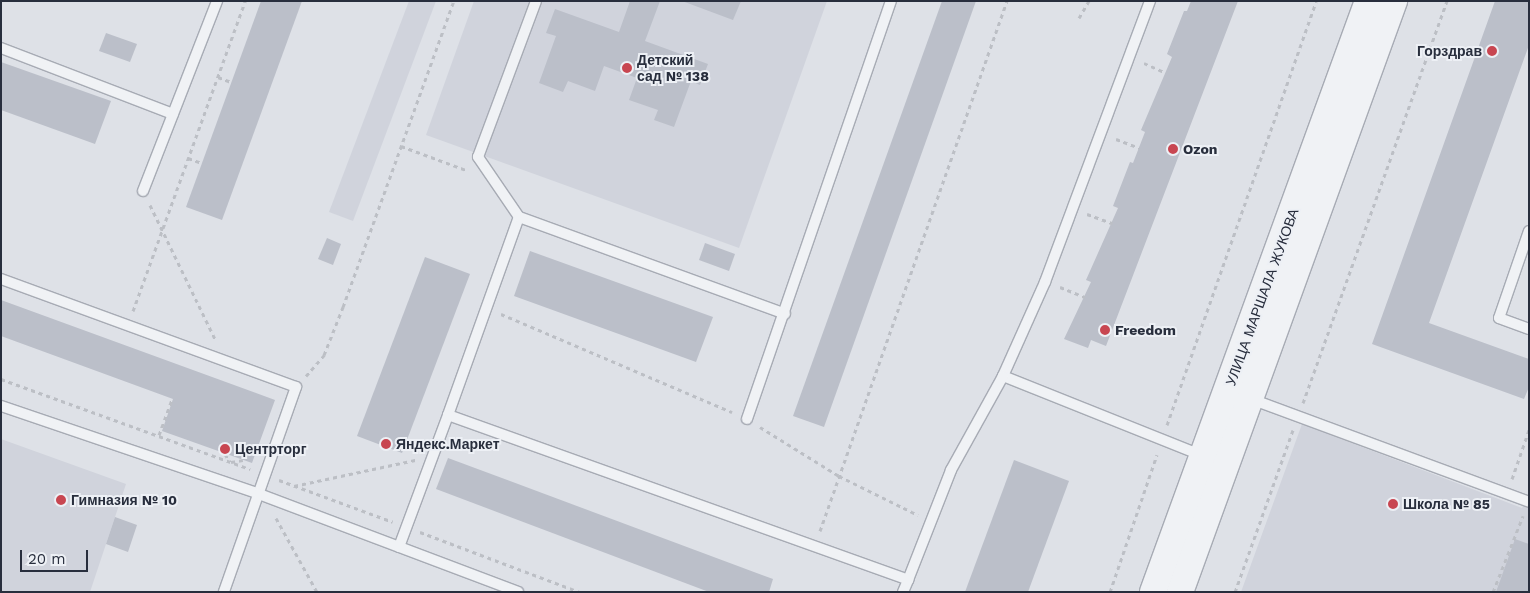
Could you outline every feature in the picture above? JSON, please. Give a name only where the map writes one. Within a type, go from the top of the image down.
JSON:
[{"type":"street","name":"УЛИЦА МАРШАЛА ЖУКОВА","points":[[1180,592],[1216,460],[1368,1]]},
{"type":"street","name":"УЛИЦА МАРШАЛА ЖУКОВА","points":[[1153,592],[1216,460],[1250,399],[1394,1]]},
{"type":"lane","points":[[143,191],[217,1]]},
{"type":"lane","points":[[536,1],[478,157],[519,217],[785,314]]},
{"type":"lane","points":[[747,418],[785,314],[891,1]]},
{"type":"lane","points":[[903,592],[951,470],[1003,376],[1045,282],[1150,1]]},
{"type":"lane","points":[[1,48],[173,114]]},
{"type":"lane","points":[[399,547],[519,217]]},
{"type":"lane","points":[[1529,231],[1499,318],[1529,329]]},
{"type":"lane","points":[[1,279],[296,387],[224,592]]},
{"type":"lane","points":[[1003,376],[1216,460]]},
{"type":"lane","points":[[1250,399],[1529,502]]},
{"type":"lane","points":[[1,406],[258,494],[518,592]]},
{"type":"lane","points":[[448,415],[908,580]]},
{"type":"path","points":[[137,299],[245,1]]},
{"type":"path","points":[[296,387],[324,355],[454,1]]},
{"type":"path","points":[[815,546],[838,476],[1007,1]]},
{"type":"path","points":[[1080,18],[1089,1]]},
{"type":"path","points":[[1110,592],[1316,1]]},
{"type":"path","points":[[1235,592],[1447,1]]},
{"type":"path","points":[[1129,57],[1166,73]]},
{"type":"path","points":[[218,77],[231,82]]},
{"type":"path","points":[[1100,133],[1139,148]]},
{"type":"path","points":[[401,146],[493,179]]},
{"type":"path","points":[[188,158],[202,163]]},
{"type":"path","points":[[143,191],[226,361]]},
{"type":"path","points":[[1072,209],[1112,223]]},
{"type":"path","points":[[1045,282],[1085,297]]},
{"type":"path","points":[[486,308],[747,418],[838,476],[931,521]]},
{"type":"path","points":[[1,379],[231,462],[243,460]]},
{"type":"path","points":[[159,435],[172,398]]},
{"type":"path","points":[[1507,493],[1529,430]]},
{"type":"path","points":[[225,454],[231,462]]},
{"type":"path","points":[[317,592],[288,536],[258,494],[433,456]]},
{"type":"path","points":[[1493,592],[1524,513]]},
{"type":"shaded area","points":[[409,1],[436,1],[353,221],[329,212]]},
{"type":"shaded area","name":"Детский сад № 138","points":[[474,1],[827,1],[739,248],[426,135]]},
{"type":"shaded area","name":"Школа № 85","points":[[1302,424],[1522,508],[1529,492],[1529,592],[1241,592]]},
{"type":"shaded area","name":"Гимназия № 10","points":[[1,439],[126,484],[90,592],[1,592]]},
{"type":"building","points":[[261,1],[302,1],[222,220],[186,207]]},
{"type":"building","points":[[630,1],[660,1],[645,41],[708,64],[700,85],[691,81],[674,127],[654,120],[658,110],[629,100],[637,78],[604,66],[595,91],[568,81],[563,92],[539,83],[556,36],[546,33],[555,9],[619,32]]},
{"type":"building","points":[[682,1],[741,1],[733,20]]},
{"type":"building","points":[[942,1],[976,1],[824,427],[793,416]]},
{"type":"building","points":[[1191,1],[1238,1],[1106,346],[1091,340],[1088,348],[1064,339],[1091,282],[1086,280],[1118,208],[1113,206],[1130,162],[1133,163],[1145,132],[1141,130],[1172,57],[1167,54],[1184,11],[1187,11]]},
{"type":"building","points":[[1495,1],[1529,1],[1529,45],[1429,323],[1529,359],[1529,387],[1524,399],[1372,344]]},
{"type":"building","points":[[106,33],[137,44],[130,62],[99,51]]},
{"type":"building","points":[[1,62],[111,101],[95,144],[1,110]]},
{"type":"building","points":[[327,238],[341,244],[333,265],[318,259]]},
{"type":"building","points":[[705,243],[735,254],[729,271],[699,260]]},
{"type":"building","points":[[530,251],[713,317],[696,362],[514,296]]},
{"type":"building","points":[[425,257],[470,274],[402,453],[357,436]]},
{"type":"building","points":[[1,300],[275,400],[252,463],[162,431],[173,399],[1,336]]},
{"type":"building","points":[[448,458],[773,579],[769,592],[709,592],[436,489]]},
{"type":"building","points":[[1014,460],[1069,481],[1028,592],[965,592]]},
{"type":"building","points":[[115,517],[137,525],[128,552],[106,544]]},
{"type":"building","points":[[1515,539],[1529,544],[1529,592],[1496,592]]},
{"type":"place","name":"Горздрав","points":[[1492,51]]},
{"type":"place","name":"Детский сад № 138","points":[[627,68]]},
{"type":"place","name":"Ozon","points":[[1173,149]]},
{"type":"place","name":"Freedom","points":[[1105,330]]},
{"type":"place","name":"Яндекс.Маркет","points":[[386,444]]},
{"type":"place","name":"Центрторг","points":[[225,449]]},
{"type":"place","name":"Гимназия № 10","points":[[61,500]]},
{"type":"place","name":"Школа № 85","points":[[1393,504]]}]
